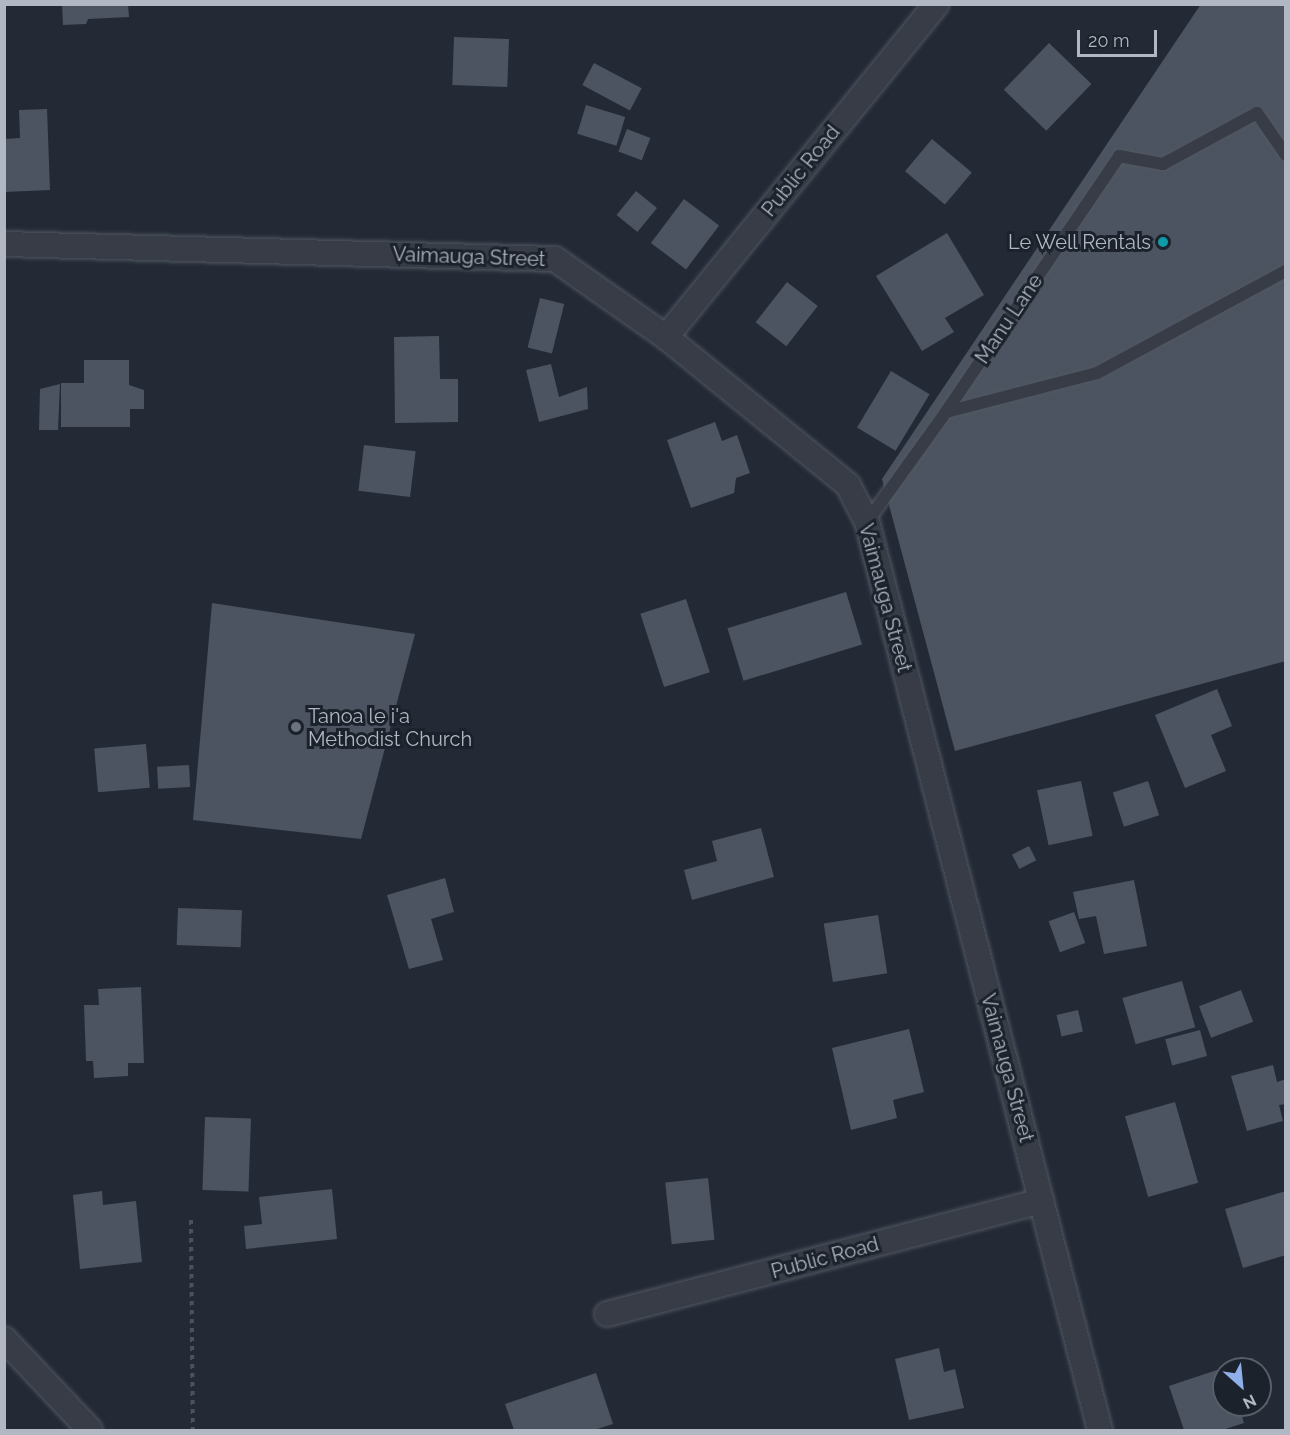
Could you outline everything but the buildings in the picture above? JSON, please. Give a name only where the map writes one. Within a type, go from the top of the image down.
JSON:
[{"type":"street","name":"Public Road","points":[[666,337],[937,4]]},
{"type":"street","name":"Vaimauga Street","points":[[4,244],[555,259],[666,337],[848,485],[867,522],[1100,1431]]},
{"type":"street","name":"Public Road","points":[[607,1314],[1042,1201]]},
{"type":"street","points":[[4,1339],[90,1431]]},
{"type":"lane","name":"Manu Lane","points":[[867,522],[946,412],[1119,156],[1163,164],[1257,113],[1286,155]]},
{"type":"lane","points":[[946,412],[1097,373],[1286,271]]},
{"type":"path","points":[[191,1220],[193,1431]]},
{"type":"place","name":"Le Well Rentals","points":[[1163,242]]},
{"type":"place","name":"Tanoa le i'a Methodist Church","points":[[296,727]]}]
